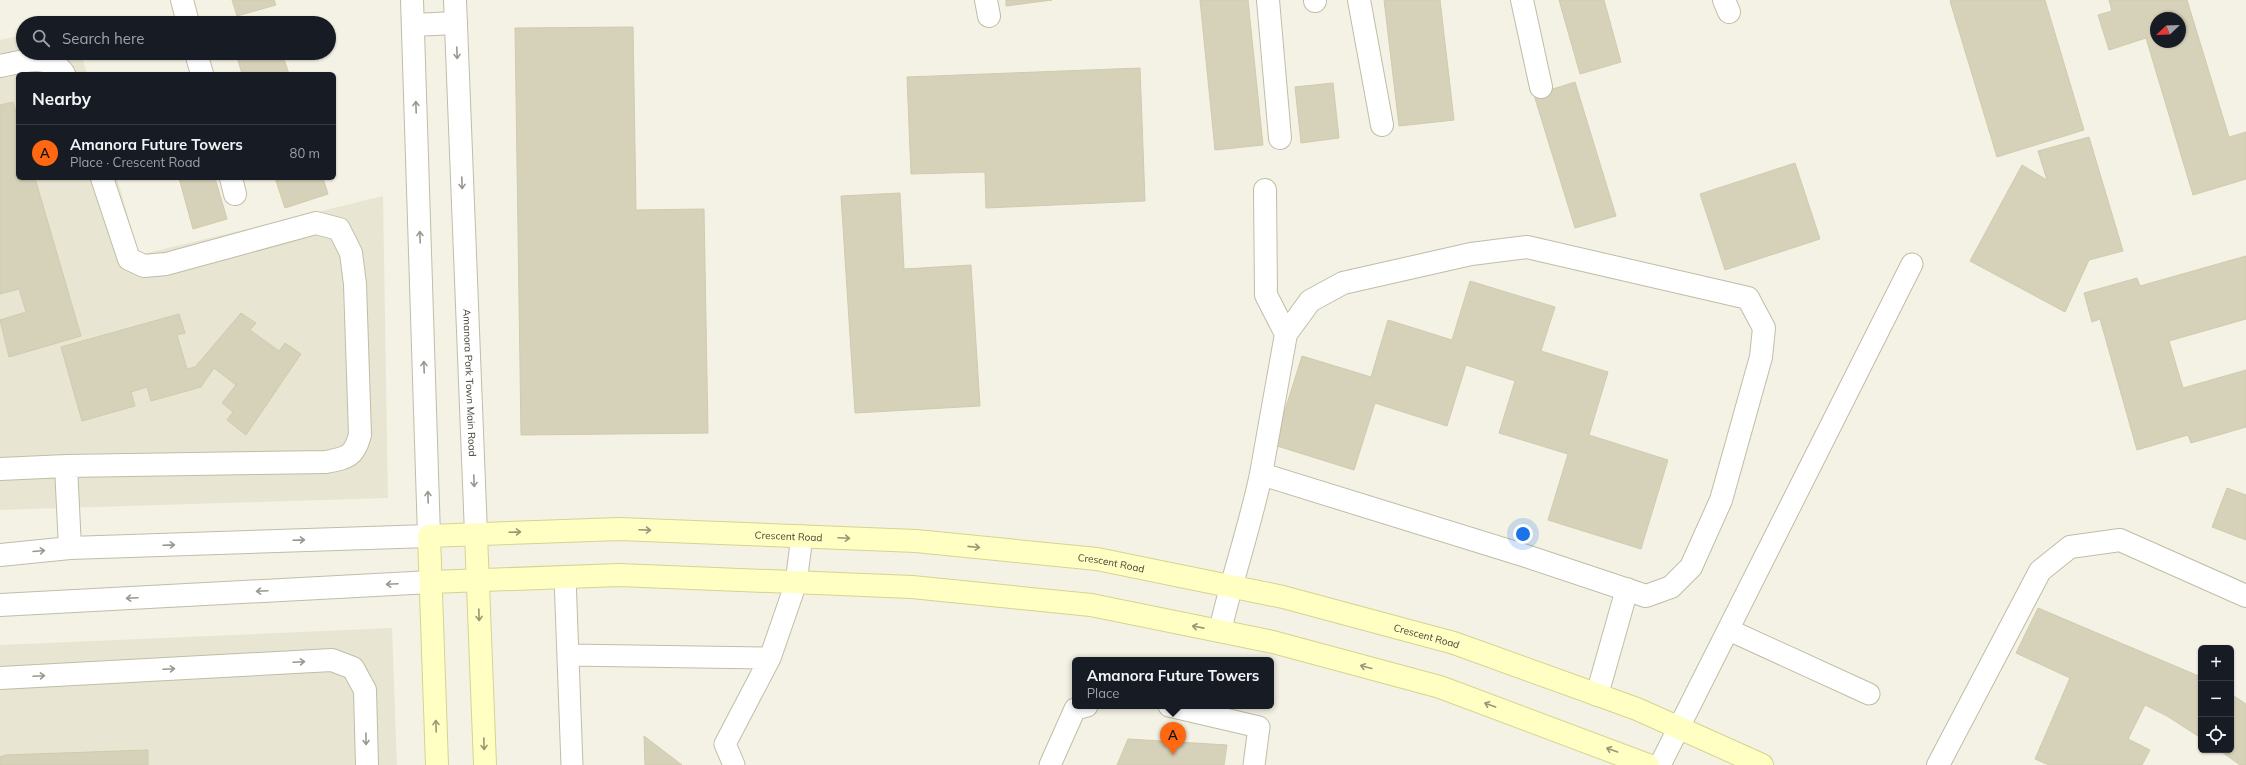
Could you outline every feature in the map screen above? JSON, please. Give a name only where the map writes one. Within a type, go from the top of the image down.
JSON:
[{"type":"main road","name":"Crescent Road","points":[[429,536],[619,528],[916,541],[1097,559],[1283,596],[1454,643],[1637,709],[1762,765]]},
{"type":"main road","name":"Amanora Park Town Main Road","points":[[476,534],[485,765]]},
{"type":"main road","points":[[429,536],[437,765]]},
{"type":"main road","points":[[431,582],[619,575],[912,587],[1090,605],[1273,642],[1440,687],[1648,765]]},
{"type":"street","points":[[182,0],[186,16]]},
{"type":"street","points":[[0,555],[70,548],[429,536],[412,0]]},
{"type":"street","name":"Amanora Park Town Main Road","points":[[455,0],[476,534]]},
{"type":"street","points":[[1268,0],[1280,138]]},
{"type":"street","points":[[1359,0],[1382,125]]},
{"type":"street","points":[[1522,0],[1541,87]]},
{"type":"street","points":[[413,24],[456,23]]},
{"type":"street","points":[[0,66],[29,60]]},
{"type":"street","points":[[39,60],[49,62],[62,72]]},
{"type":"street","points":[[198,60],[201,72]]},
{"type":"street","points":[[0,469],[66,466],[326,462],[346,459],[356,448],[360,435],[355,284],[351,253],[339,229],[316,223],[166,264],[144,266],[129,259],[103,180]]},
{"type":"street","points":[[1265,190],[1266,295],[1286,334]]},
{"type":"street","points":[[1220,631],[1230,586],[1256,500],[1286,334],[1310,301],[1343,283],[1471,254],[1527,247],[1748,298],[1764,328],[1761,357],[1721,500],[1691,568],[1671,587],[1646,596],[1519,553],[1261,474]]},
{"type":"street","points":[[66,466],[70,548]]},
{"type":"street","points":[[1938,765],[2040,571],[2070,547],[2120,540],[2246,596]]},
{"type":"street","points":[[0,605],[431,582]]},
{"type":"street","points":[[1597,695],[1627,589]]},
{"type":"street","points":[[0,678],[332,660],[353,668],[365,690],[367,765]]},
{"type":"lane","points":[[1660,765],[1680,728],[1912,264]]},
{"type":"lane","points":[[734,765],[725,744],[770,658],[796,583],[802,536]]},
{"type":"lane","points":[[565,577],[572,765]]},
{"type":"lane","points":[[1729,630],[1869,694]]},
{"type":"lane","points":[[568,655],[770,658]]},
{"type":"lane","points":[[1050,765],[1075,709]]},
{"type":"lane","points":[[1182,709],[1259,727],[1254,765]]},
{"type":"shaded area","points":[[16,37],[16,60],[83,60],[86,72],[16,72],[16,180],[118,180],[139,255],[383,196],[388,498],[0,510],[0,40]]},
{"type":"shaded area","points":[[392,628],[397,765],[0,765],[0,645]]},
{"type":"building","points":[[232,0],[274,0],[276,5],[237,16]]},
{"type":"building","points":[[1006,0],[1052,0],[1006,6]]},
{"type":"building","points":[[1200,0],[1248,0],[1263,145],[1215,150]]},
{"type":"building","points":[[1384,0],[1440,0],[1454,120],[1399,126]]},
{"type":"building","points":[[1559,0],[1604,0],[1621,62],[1580,74]]},
{"type":"building","points":[[2045,0],[2084,130],[1997,157],[1950,1]]},
{"type":"building","points":[[2109,0],[2187,0],[2229,137],[2246,132],[2246,179],[2193,195],[2146,38],[2109,50],[2098,15],[2112,11]]},
{"type":"building","points":[[633,27],[636,210],[704,209],[708,433],[521,435],[515,28]]},
{"type":"building","points":[[238,60],[284,60],[288,72],[241,72]]},
{"type":"building","points":[[1140,68],[1145,201],[986,208],[985,172],[911,174],[907,77]]},
{"type":"building","points":[[1575,82],[1616,216],[1575,228],[1534,95]]},
{"type":"building","points":[[1333,83],[1339,138],[1301,143],[1295,87]]},
{"type":"building","points":[[13,102],[16,112],[16,180],[36,180],[81,336],[9,357],[0,320],[26,312],[19,289],[0,294],[0,105]]},
{"type":"building","points":[[2089,137],[2123,251],[2089,260],[2065,312],[1970,261],[2022,165],[2047,180],[2038,151]]},
{"type":"building","points":[[1795,163],[1820,239],[1725,270],[1700,194]]},
{"type":"building","points":[[180,180],[216,180],[227,219],[193,229]]},
{"type":"building","points":[[276,180],[324,180],[328,194],[285,208]]},
{"type":"building","points":[[900,193],[904,269],[971,265],[980,406],[855,413],[841,196]]},
{"type":"building","points":[[2246,256],[2246,319],[2169,341],[2183,388],[2246,370],[2246,427],[2191,443],[2188,435],[2137,450],[2100,319],[2092,322],[2084,293],[2137,278],[2140,286]]},
{"type":"building","points":[[1470,281],[1555,307],[1541,351],[1608,372],[1589,435],[1668,460],[1641,549],[1548,520],[1568,454],[1499,433],[1515,381],[1466,365],[1447,426],[1375,403],[1354,470],[1274,445],[1302,356],[1371,377],[1388,320],[1452,340]]},
{"type":"building","points":[[241,313],[256,323],[250,330],[279,351],[285,343],[301,354],[246,435],[227,420],[233,412],[222,403],[236,385],[214,368],[201,387],[151,401],[147,387],[131,392],[135,406],[82,421],[61,347],[179,314],[185,333],[177,335],[187,369],[195,367]]},
{"type":"building","points":[[2227,488],[2246,495],[2246,540],[2212,527]]},
{"type":"building","points":[[2038,608],[2198,676],[2198,736],[2167,716],[2145,705],[2128,739],[2150,750],[2142,765],[2049,765],[2035,759],[2070,678],[2016,653]]},
{"type":"building","points":[[2234,696],[2246,704],[2246,765],[2240,765],[2223,753],[2234,753]]},
{"type":"building","points":[[644,736],[682,765],[645,765]]},
{"type":"building","points":[[1128,739],[1227,745],[1224,765],[1117,765]]},
{"type":"building","points":[[148,750],[148,765],[0,765],[0,757],[5,755]]},
{"type":"place","name":"Amanora Future Towers","points":[[1173,755]]}]
